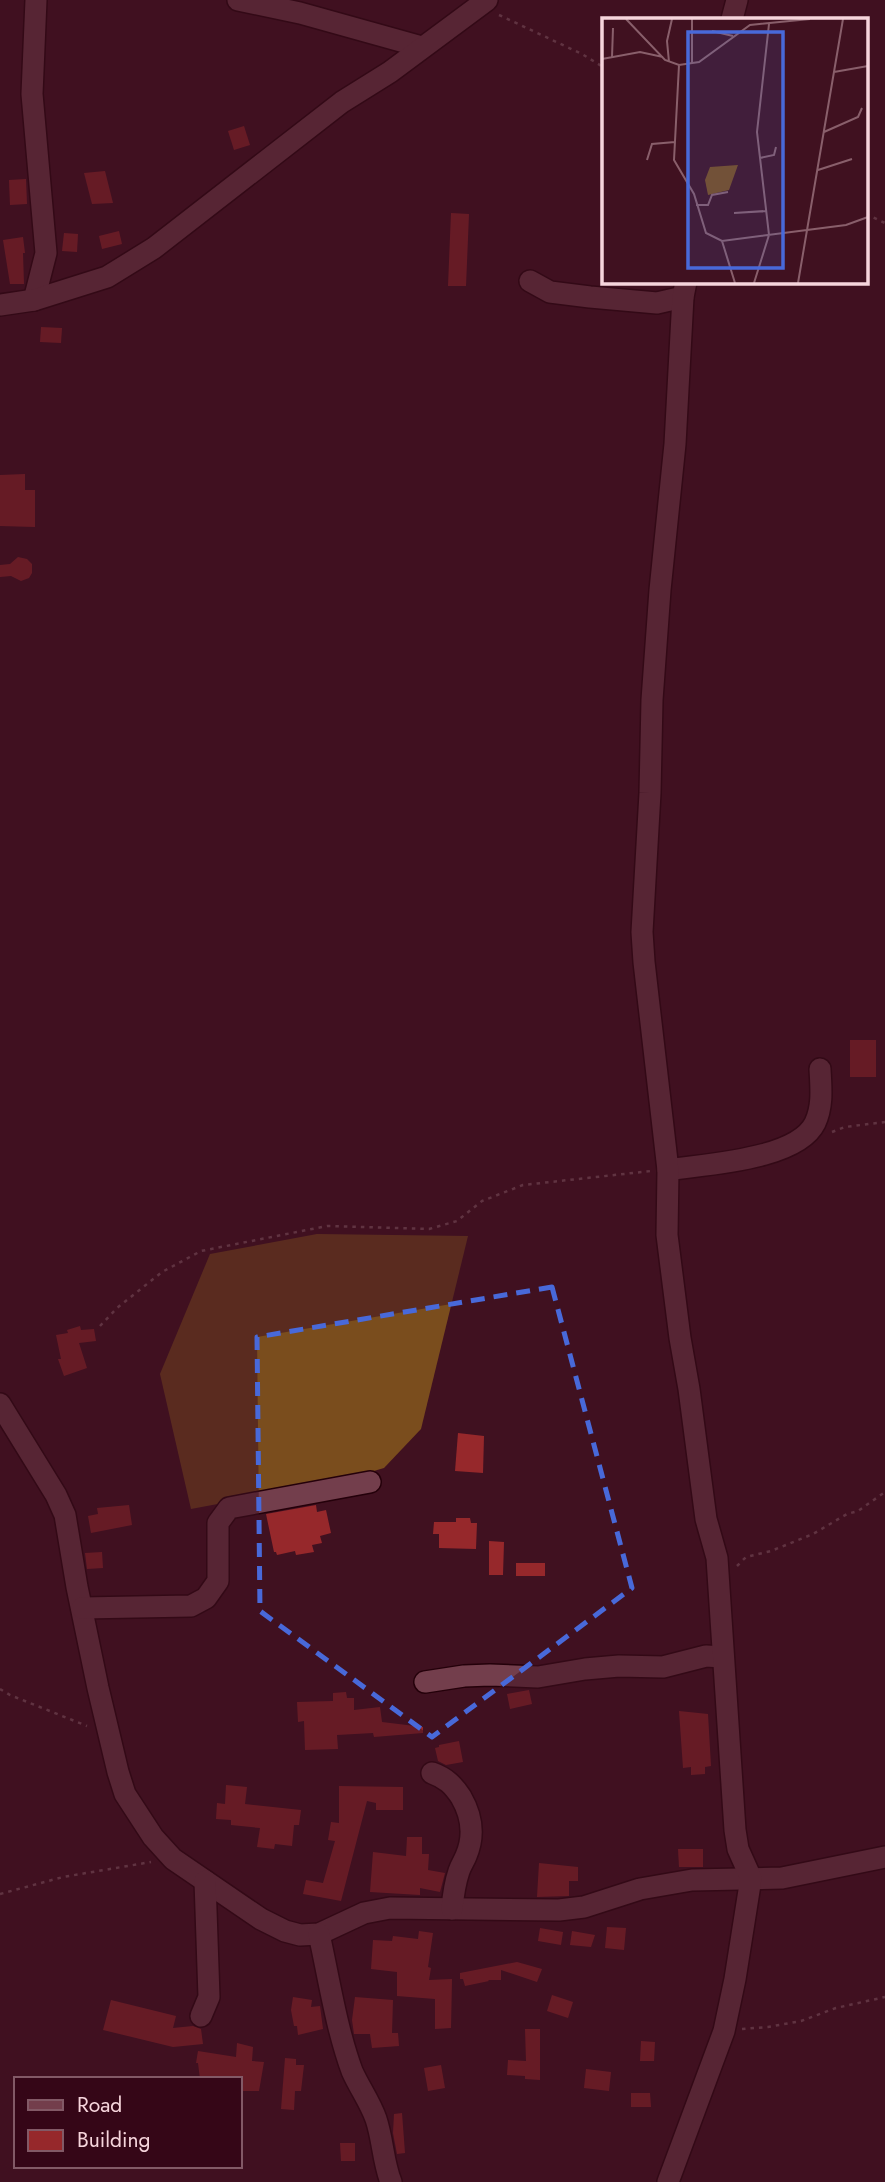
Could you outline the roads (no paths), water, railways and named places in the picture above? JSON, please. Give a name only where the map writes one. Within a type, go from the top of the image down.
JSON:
[{"type":"street","points":[[34,300],[46,253],[32,94],[36,0]]},
{"type":"street","points":[[238,0],[300,13],[422,47]]},
{"type":"street","points":[[732,18],[737,0]]},
{"type":"street","points":[[0,305],[34,300],[107,277],[154,248],[342,102],[390,72],[484,2]]},
{"type":"street","points":[[530,281],[550,292],[657,303],[685,289]]},
{"type":"street","points":[[668,2182],[724,2031],[751,1878],[738,1849],[735,1830],[717,1558],[706,1519],[667,1235],[668,1170],[653,1028],[645,981],[642,932],[652,700],[675,444],[685,289]]},
{"type":"street","points":[[668,1170],[750,1158],[795,1144],[814,1125],[821,1103],[820,1069]]},
{"type":"street","points":[[0,1404],[56,1495],[65,1515],[98,1688],[125,1794],[153,1837],[173,1859],[261,1919],[300,1935],[319,1934],[364,1913],[390,1908],[559,1910],[584,1906],[640,1889],[692,1880],[782,1878],[885,1857]]},
{"type":"street","points":[[82,1608],[191,1606],[206,1598],[218,1581],[218,1523],[229,1508],[370,1482]]},
{"type":"street","points":[[425,1682],[464,1676],[538,1677],[585,1669],[663,1667],[706,1656],[722,1657]]},
{"type":"street","points":[[432,1773],[449,1781],[466,1806],[471,1820],[471,1838],[454,1889],[452,1909]]},
{"type":"street","points":[[201,2016],[209,1997],[205,1881]]},
{"type":"street","points":[[319,1934],[338,2020],[353,2071],[376,2118],[385,2168],[391,2182]]}]
